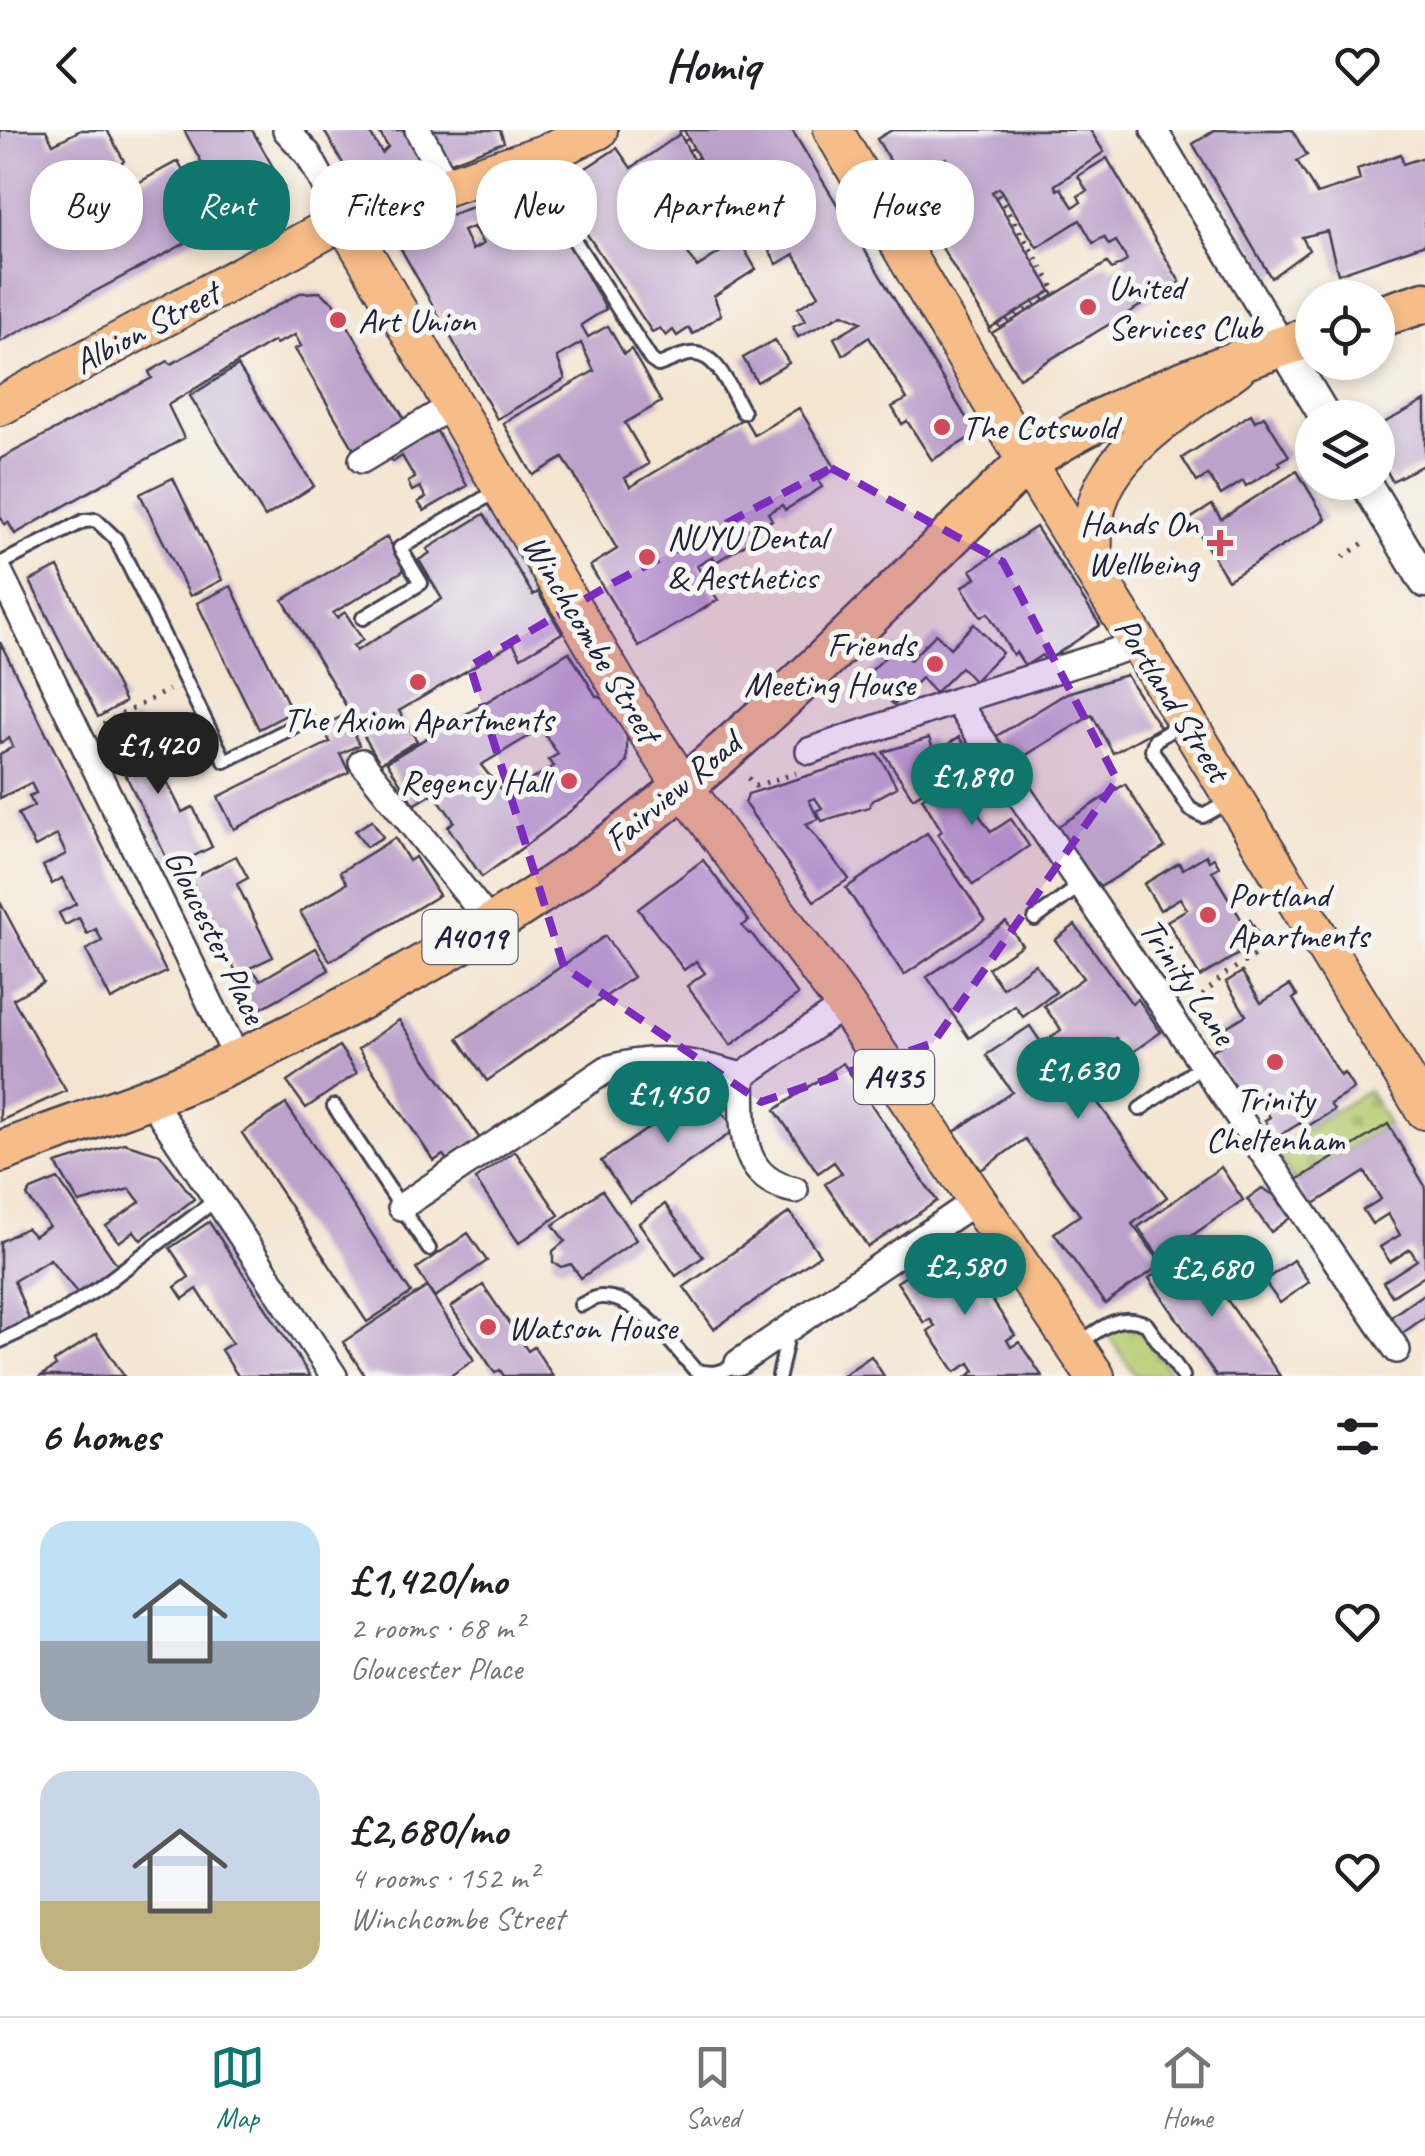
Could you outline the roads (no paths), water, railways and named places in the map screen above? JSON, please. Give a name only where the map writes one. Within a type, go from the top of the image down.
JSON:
[{"type":"highway","points":[[1395,312],[1425,302]]},
{"type":"highway","name":"Fairview Road","points":[[0,1152],[238,1060],[492,925],[592,858],[682,785],[780,700],[1026,462],[1138,399],[1282,347]]},
{"type":"main road","name":"Albion Street","points":[[456,179],[598,130]]},
{"type":"main road","name":"Portland Street","points":[[832,130],[1026,462],[1425,1110]]},
{"type":"main road","name":"Albion Street","points":[[0,406],[310,238]]},
{"type":"main road","name":"Winchcombe Street","points":[[362,250],[625,697],[682,785],[845,1005],[1085,1361]]},
{"type":"main road","points":[[1092,568],[1096,508],[1110,473],[1141,440],[1282,347]]},
{"type":"street","name":"Winchcombe Street","points":[[286,130],[311,160]]},
{"type":"street","points":[[418,130],[434,160]]},
{"type":"street","points":[[1154,130],[1315,400]]},
{"type":"street","points":[[362,460],[453,405]]},
{"type":"street","points":[[1376,500],[1423,575]]},
{"type":"street","name":"Gloucester Place","points":[[0,574],[238,1060]]},
{"type":"street","points":[[809,751],[1139,644]]},
{"type":"street","name":"Trinity Lane","points":[[956,701],[1397,1350]]},
{"type":"street","points":[[362,762],[492,925]]},
{"type":"street","points":[[401,1207],[607,1069],[640,1059],[690,1062],[742,1076],[845,1005]]},
{"type":"street","points":[[742,1076],[746,1149],[752,1163],[770,1182],[795,1190]]},
{"type":"street","points":[[149,1097],[334,1376]]},
{"type":"street","points":[[726,1370],[977,1200]]},
{"type":"lane","name":"Albion Street","points":[[536,153],[578,130]]},
{"type":"lane","points":[[536,153],[651,360],[658,364],[686,354],[704,354],[714,362],[742,412]]},
{"type":"lane","name":"Albion Street","points":[[0,395],[310,231]]},
{"type":"lane","points":[[363,618],[421,584],[400,548],[502,488]]},
{"type":"lane","points":[[0,564],[84,521],[96,520],[116,539],[225,761],[307,720]]},
{"type":"lane","points":[[1035,919],[1081,886]]},
{"type":"lane","points":[[1140,1109],[1203,1065]]},
{"type":"lane","points":[[334,1106],[429,1249]]},
{"type":"lane","points":[[0,1341],[58,1314],[99,1288],[219,1198]]},
{"type":"lane","points":[[581,1305],[599,1296],[625,1302],[647,1319],[695,1370],[705,1375],[726,1370]]},
{"type":"lane","points":[[1085,1361],[1114,1321],[1138,1320],[1146,1324],[1182,1376]]},
{"type":"lane","points":[[779,1376],[789,1328]]},
{"type":"place","name":"United Services Club","points":[[1088,307]]},
{"type":"place","name":"Art Union","points":[[338,320]]},
{"type":"place","name":"The Cotswold","points":[[942,427]]},
{"type":"place","name":"Hands On Wellbeing","points":[[1220,543]]},
{"type":"place","name":"NUYU Dental & Aesthetics","points":[[647,557]]},
{"type":"place","name":"Friends Meeting House","points":[[935,664]]},
{"type":"place","name":"The Axiom Apartments","points":[[418,682]]},
{"type":"place","name":"Regency Hall","points":[[569,781]]},
{"type":"place","name":"Portland Apartments","points":[[1208,915]]},
{"type":"place","name":"Trinity Cheltenham","points":[[1275,1062]]},
{"type":"place","name":"Watson House","points":[[488,1327]]}]
